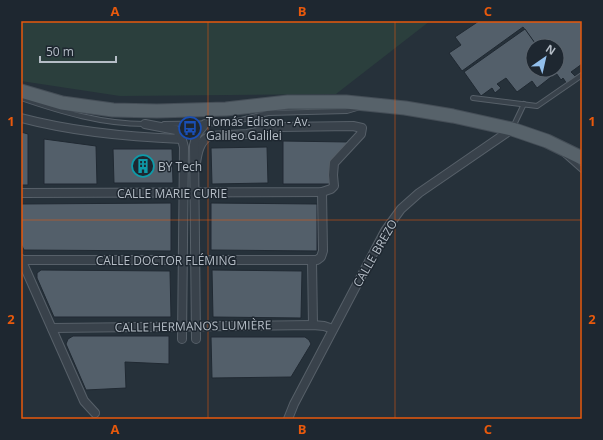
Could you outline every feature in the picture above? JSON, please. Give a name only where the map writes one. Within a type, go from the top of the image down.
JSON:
[{"type":"main road","points":[[21,91],[62,103],[112,110],[157,111],[226,109],[296,102],[346,102],[363,105],[405,108],[453,116],[512,129],[547,141],[582,158]]},
{"type":"street","points":[[21,118],[48,125],[110,135],[182,139]]},
{"type":"street","points":[[145,124],[176,130],[181,136],[184,148],[182,339]]},
{"type":"street","points":[[196,339],[194,145],[200,129],[205,124]]},
{"type":"street","points":[[195,169],[201,143],[205,138],[210,136],[246,134],[280,127],[353,126],[362,128],[361,134],[334,163],[334,186],[331,189],[322,192],[323,251],[321,257],[317,260],[312,260],[313,325]]},
{"type":"street","name":"CALLE BREZO","points":[[288,419],[294,404],[385,231],[401,209],[419,193],[512,129]]},
{"type":"street","name":"CALLE MARIE CURIE","points":[[21,193],[322,192]]},
{"type":"street","points":[[21,260],[84,401],[96,414]]},
{"type":"street","name":"CALLE DOCTOR FLÉMING","points":[[21,260],[312,260]]},
{"type":"street","name":"CALLE HERMANOS LUMIÈRE","points":[[52,328],[313,325],[333,329]]},
{"type":"lane","points":[[473,98],[537,106],[582,75]]},
{"type":"lane","points":[[21,98],[69,114],[102,120],[145,124],[230,123],[268,112],[347,111],[363,105]]},
{"type":"lane","points":[[512,129],[524,104]]},
{"type":"lane","points":[[547,141],[582,170]]},
{"type":"green space","points":[[21,21],[430,21],[336,94],[120,96],[21,81]]},
{"type":"building","points":[[479,21],[582,21],[582,64],[571,72],[576,77],[567,84],[563,78],[565,78],[565,38],[531,38],[523,27],[462,71],[449,53],[461,45],[455,37]]},
{"type":"building","points":[[525,29],[531,38],[525,38],[525,78],[550,78],[537,88],[532,81],[517,92],[506,78],[497,84],[501,88],[495,93],[492,88],[481,96],[464,72]]},
{"type":"building","points":[[21,132],[28,134],[28,185],[21,185]]},
{"type":"building","points":[[44,139],[96,146],[97,184],[44,184]]},
{"type":"building","points":[[283,141],[348,142],[331,162],[331,184],[283,184]]},
{"type":"building","points":[[267,147],[268,183],[212,184],[211,148]]},
{"type":"building","name":"BY Tech","points":[[113,149],[172,149],[173,183],[114,183]]},
{"type":"building","points":[[171,203],[171,251],[24,250],[21,244],[21,204]]},
{"type":"building","points":[[211,203],[317,204],[317,251],[211,250]]},
{"type":"building","points":[[41,270],[170,271],[171,317],[54,317],[37,278],[37,273]]},
{"type":"building","points":[[212,270],[302,271],[301,318],[213,317]]},
{"type":"building","points":[[73,336],[169,336],[169,364],[125,362],[126,388],[86,390],[66,344],[68,339]]},
{"type":"building","points":[[211,337],[305,337],[311,344],[291,377],[212,378]]},
{"type":"place","name":"Tomás Edison - Av. Galileo Galilei","points":[[190,128]]},
{"type":"place","name":"BY Tech","points":[[143,166]]}]
